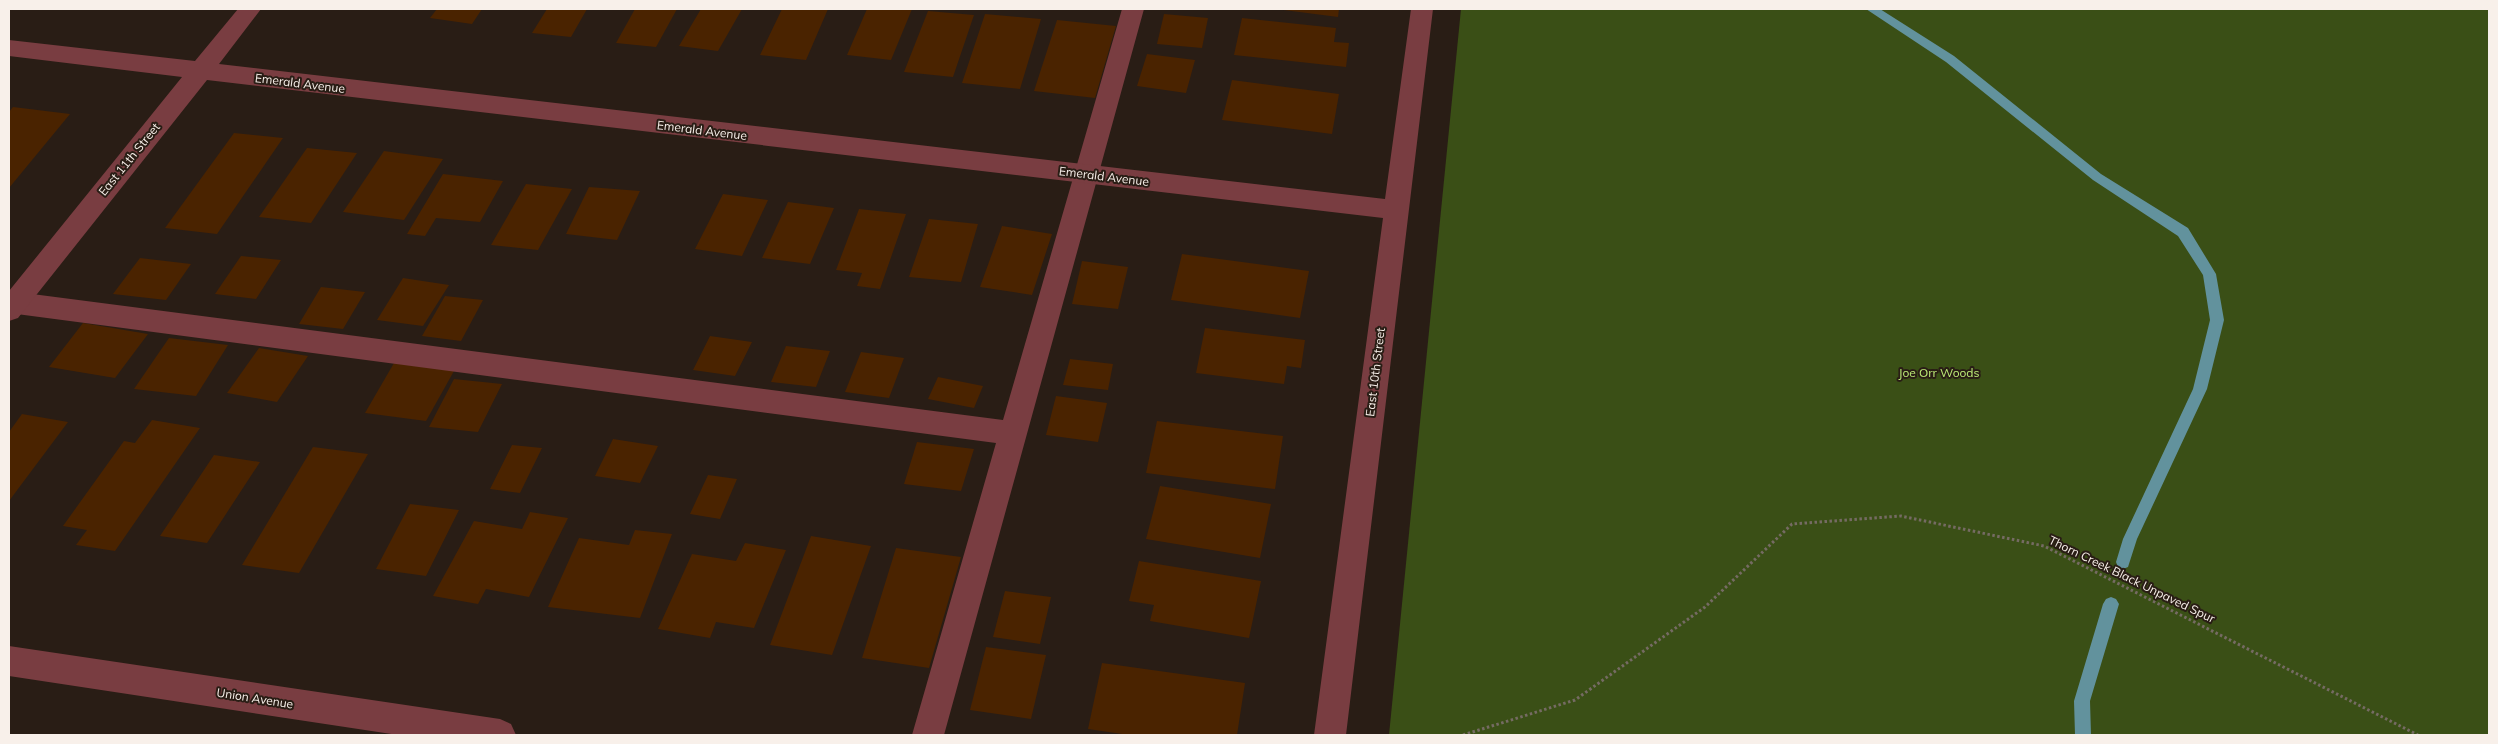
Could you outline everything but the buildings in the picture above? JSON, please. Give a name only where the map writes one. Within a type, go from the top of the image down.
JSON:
[{"type":"street","name":"East 11th Street","points":[[11,305],[250,9]]},
{"type":"street","points":[[928,735],[1133,9]]},
{"type":"street","name":"East 10th Street","points":[[1330,735],[1395,210],[1422,9]]},
{"type":"street","name":"Emerald Avenue","points":[[9,48],[199,72],[1395,210]]},
{"type":"street","points":[[11,305],[1013,433]]},
{"type":"street","name":"Union Avenue","points":[[9,661],[500,735]]},
{"type":"path","name":"Thorn Creek Black Unpaved Spur","points":[[1463,735],[1575,700],[1705,606],[1792,524],[1901,516],[2044,546],[2418,735]]},
{"type":"green space","name":"Joe Orr Woods","points":[[1461,9],[2489,9],[2489,735],[1389,735]]},
{"type":"waterway","points":[[1872,9],[1950,59],[2097,177],[2183,232],[2209,274],[2217,320],[2200,389],[2130,539],[2123,562]]},
{"type":"waterway","points":[[2083,735],[2082,701],[2111,604]]}]
